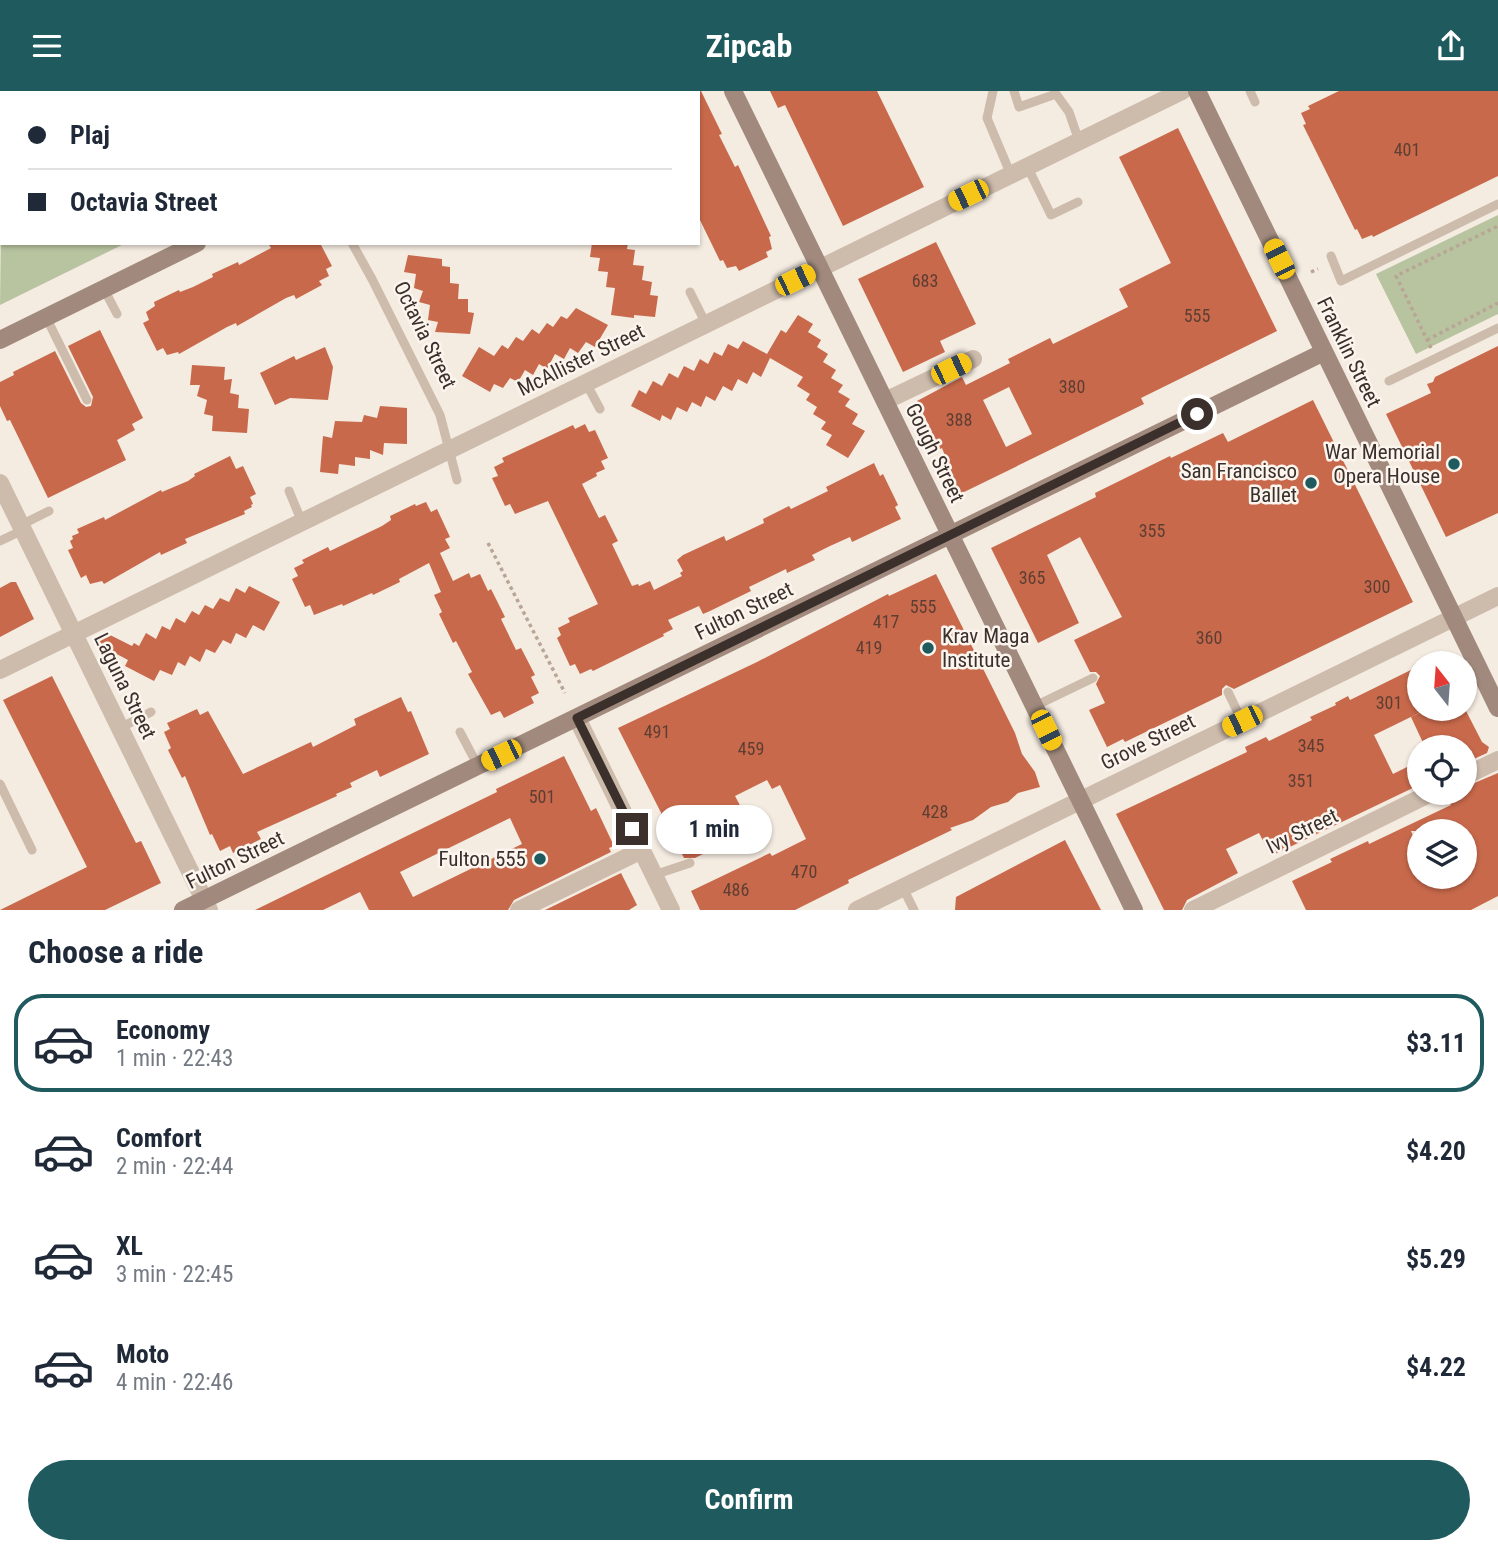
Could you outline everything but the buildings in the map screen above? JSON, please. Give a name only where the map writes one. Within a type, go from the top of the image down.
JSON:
[{"type":"main road","name":"Gough Street","points":[[733,91],[1134,910]]},
{"type":"main road","name":"Franklin Street","points":[[1197,91],[1498,708]]},
{"type":"main road","points":[[0,340],[193,245]]},
{"type":"main road","name":"Fulton Street","points":[[183,910],[207,905],[478,766],[1324,352]]},
{"type":"street","name":"McAllister Street","points":[[0,670],[1182,91]]},
{"type":"street","points":[[885,401],[973,359]]},
{"type":"street","name":"Laguna Street","points":[[0,482],[207,905]]},
{"type":"street","name":"Grove Street","points":[[856,910],[1498,596]]},
{"type":"street","points":[[577,718],[671,910]]},
{"type":"street","points":[[1477,770],[1498,760]]},
{"type":"street","name":"Ivy Street","points":[[1193,910],[1407,805]]},
{"type":"street","points":[[519,910],[642,850]]},
{"type":"lane","points":[[993,91],[987,118],[1019,171],[1051,215],[1078,202]]},
{"type":"lane","points":[[1014,91],[1019,107],[1056,94],[1069,112],[1079,141]]},
{"type":"lane","points":[[1250,91],[1255,102]]},
{"type":"lane","points":[[1331,256],[1341,281],[1498,204]]},
{"type":"lane","name":"Octavia Street","points":[[353,245],[440,415],[457,480]]},
{"type":"lane","points":[[104,289],[117,314]]},
{"type":"lane","points":[[690,292],[706,324]]},
{"type":"lane","points":[[46,317],[87,400]]},
{"type":"lane","points":[[1389,381],[1498,328]]},
{"type":"lane","points":[[586,383],[600,409]]},
{"type":"lane","points":[[289,491],[302,522]]},
{"type":"lane","points":[[0,541],[49,511]]},
{"type":"lane","points":[[1035,706],[1093,678]]},
{"type":"lane","points":[[1228,692],[1242,721]]},
{"type":"lane","points":[[120,728],[151,712]]},
{"type":"lane","points":[[460,732],[478,766]]},
{"type":"lane","points":[[0,784],[32,850]]},
{"type":"lane","points":[[654,875],[691,863]]},
{"type":"lane","points":[[902,888],[914,910]]},
{"type":"path","points":[[1436,358],[1396,276],[1498,226]]},
{"type":"path","points":[[1311,272],[1318,269]]},
{"type":"path","points":[[1427,339],[1498,303]]},
{"type":"path","points":[[488,543],[565,693]]},
{"type":"green space","points":[[1498,215],[1498,314],[1416,354],[1376,274]]},
{"type":"green space","points":[[1,245],[122,245],[0,305]]},
{"type":"place","name":"War Memorial Opera House","points":[[1454,464]]},
{"type":"place","name":"San Francisco Ballet","points":[[1311,483]]},
{"type":"place","name":"Krav Maga Institute","points":[[928,648]]},
{"type":"place","name":"Fulton 555","points":[[540,859]]},
{"type":"route","points":[[632,829],[577,718],[1197,414]]}]
